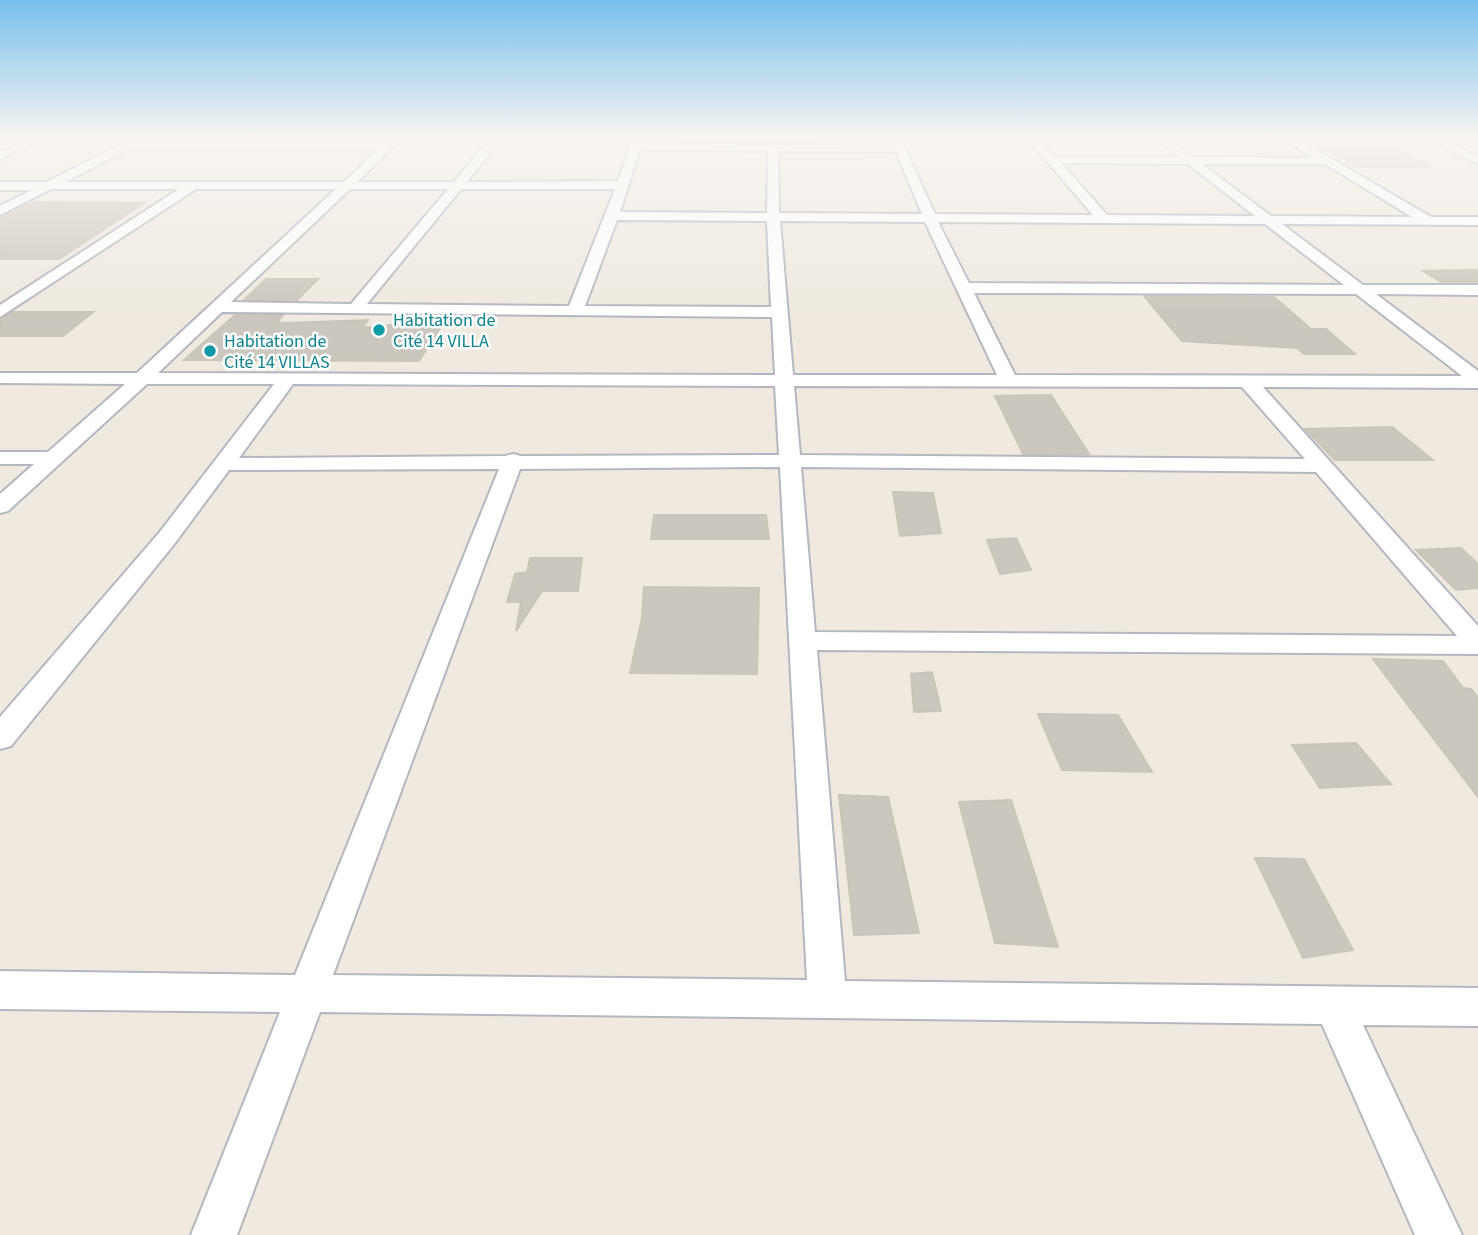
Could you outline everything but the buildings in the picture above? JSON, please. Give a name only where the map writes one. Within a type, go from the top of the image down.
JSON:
[{"type":"street","points":[[0,211],[31,196]]},
{"type":"street","points":[[0,313],[178,196]]},
{"type":"street","points":[[0,506],[338,196]]},
{"type":"street","points":[[355,309],[451,196]]},
{"type":"street","points":[[575,311],[619,196]]},
{"type":"street","points":[[773,196],[827,999]]},
{"type":"street","points":[[920,196],[1009,381]]},
{"type":"street","points":[[1083,196],[1104,219]]},
{"type":"street","points":[[1236,196],[1478,381]]},
{"type":"street","points":[[1386,196],[1429,221]]},
{"type":"street","points":[[612,216],[1478,221]]},
{"type":"street","points":[[964,288],[1478,290]]},
{"type":"street","points":[[217,307],[780,312]]},
{"type":"street","points":[[0,378],[1478,381]]},
{"type":"street","points":[[0,738],[226,464],[287,380]]},
{"type":"street","points":[[1248,382],[1478,644]]},
{"type":"street","points":[[0,458],[53,458]]},
{"type":"street","points":[[226,464],[513,460],[1322,466]]},
{"type":"street","points":[[214,1235],[513,460]]},
{"type":"street","points":[[803,641],[1478,644]]},
{"type":"street","points":[[0,990],[1478,1007]]},
{"type":"street","points":[[1333,1005],[1439,1235]]},
{"type":"place","name":"Habitation de Cité 14 VILLA","points":[[379,330]]},
{"type":"place","name":"Habitation de Cité 14 VILLAS","points":[[210,351]]}]
